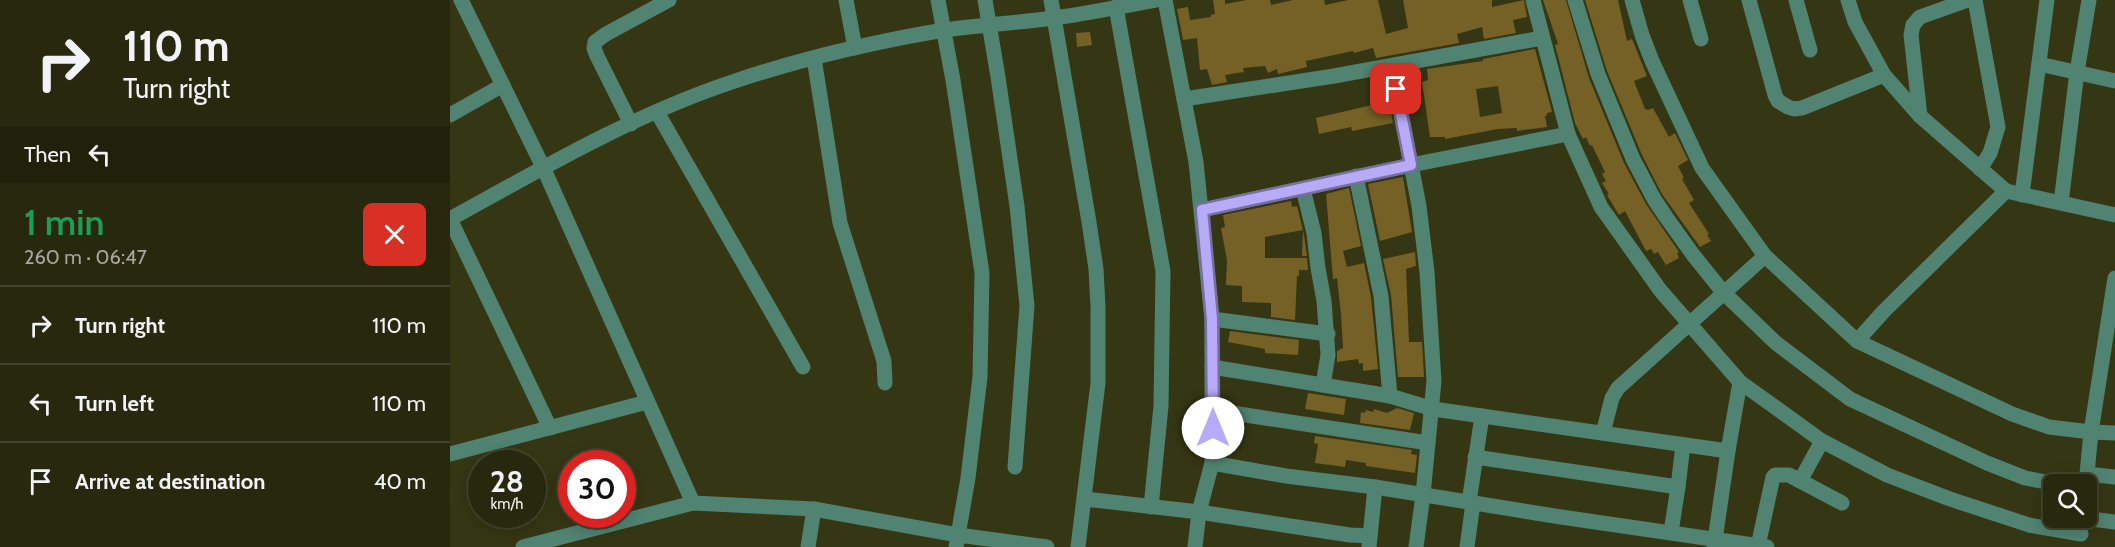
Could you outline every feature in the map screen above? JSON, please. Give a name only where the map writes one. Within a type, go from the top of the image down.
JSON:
[{"type":"street","points":[[631,124],[597,56],[594,48],[595,42],[669,0]]},
{"type":"street","points":[[846,0],[855,48]]},
{"type":"street","points":[[938,0],[982,273],[980,377],[968,478],[957,541]]},
{"type":"street","points":[[984,0],[1017,206],[1027,306],[1015,467]]},
{"type":"street","points":[[1051,0],[1096,269],[1099,355],[1078,547]]},
{"type":"street","points":[[550,428],[450,219],[543,167],[631,124],[731,82],[814,58],[944,30],[1054,18],[1156,0]]},
{"type":"street","points":[[1165,0],[1196,162],[1212,319],[1212,463],[1199,512],[1195,547]]},
{"type":"street","points":[[1533,0],[1568,134],[1601,207],[1660,290],[1740,382],[1822,441],[1887,475],[1950,499],[2080,541]]},
{"type":"street","points":[[1575,0],[1598,74],[1633,159],[1666,217],[1723,292],[1776,343],[1850,399],[1997,467],[2025,478],[2043,481]]},
{"type":"street","points":[[1632,0],[1652,61],[1702,168],[1766,255],[1857,341],[2012,414],[2049,427],[2115,433]]},
{"type":"street","points":[[1690,0],[1701,39]]},
{"type":"street","points":[[1749,0],[1773,90],[1783,104],[1794,109],[1802,108],[1884,75]]},
{"type":"street","points":[[1796,0],[1810,50]]},
{"type":"street","points":[[1848,0],[1855,22],[1884,75],[1920,116],[2006,192],[2115,215]]},
{"type":"street","points":[[1920,116],[1911,35],[1913,25],[1920,17],[1968,0]]},
{"type":"street","points":[[1975,0],[1998,127],[1990,153],[1980,169]]},
{"type":"street","points":[[2022,195],[2047,0]]},
{"type":"street","points":[[2061,203],[2077,72],[2089,0]]},
{"type":"street","points":[[460,3],[543,167],[693,503]]},
{"type":"street","points":[[1116,7],[1163,271],[1161,406],[1151,507]]},
{"type":"street","points":[[1184,99],[1392,66],[1542,38]]},
{"type":"street","points":[[814,58],[840,223],[884,361],[885,383]]},
{"type":"street","points":[[2039,64],[2115,81]]},
{"type":"street","points":[[1392,66],[1419,206],[1427,272],[1434,381],[1424,495],[1416,547]]},
{"type":"street","points":[[450,114],[503,86]]},
{"type":"street","points":[[657,112],[803,367]]},
{"type":"street","points":[[1202,210],[1356,176],[1568,134]]},
{"type":"street","points":[[1356,176],[1381,296],[1390,396]]},
{"type":"street","points":[[1303,189],[1314,233],[1328,334],[1328,355],[1323,385]]},
{"type":"street","points":[[1857,341],[1884,311],[2006,192]]},
{"type":"street","points":[[1603,433],[1612,398],[1618,388],[1766,255]]},
{"type":"street","points":[[2087,474],[2115,278]]},
{"type":"street","points":[[1212,319],[1328,334]]},
{"type":"street","points":[[1212,367],[1390,396],[1433,409],[1728,451]]},
{"type":"street","points":[[1714,543],[1740,382]]},
{"type":"street","points":[[452,449],[550,428],[647,402]]},
{"type":"street","points":[[1213,410],[1428,443]]},
{"type":"street","points":[[1467,547],[1475,458],[1482,416]]},
{"type":"street","points":[[1800,481],[1822,441]]},
{"type":"street","points":[[1671,532],[1683,445]]},
{"type":"street","points":[[1475,458],[1678,487]]},
{"type":"street","points":[[1212,463],[1286,476],[1375,487],[1671,532],[1714,543],[1763,546],[1773,477],[1780,473],[1789,475],[1842,502]]},
{"type":"street","points":[[2097,478],[2115,477]]},
{"type":"street","points":[[1085,499],[1199,512],[1292,528],[1350,535],[1369,541],[1375,487]]},
{"type":"street","points":[[522,547],[693,503],[814,509],[957,541],[1047,547]]},
{"type":"street","points":[[808,547],[814,509]]},
{"type":"street","points":[[2097,520],[2115,522]]},
{"type":"building","points":[[1213,0],[1225,0],[1225,4],[1247,0],[1270,0],[1271,5],[1293,0],[1324,0],[1325,5],[1348,0],[1378,0],[1386,34],[1408,28],[1403,0],[1492,0],[1492,7],[1524,0],[1527,17],[1513,20],[1516,33],[1484,39],[1482,27],[1457,34],[1459,43],[1376,58],[1373,48],[1354,53],[1353,51],[1306,61],[1307,67],[1278,74],[1277,69],[1268,73],[1265,66],[1243,68],[1244,72],[1225,75],[1227,82],[1212,85],[1207,69],[1200,70],[1197,38],[1183,40],[1177,9],[1188,7],[1190,20],[1211,17],[1215,14]]},
{"type":"building","points":[[1543,0],[1566,0],[1589,78],[1624,163],[1646,204],[1679,252],[1677,253],[1679,258],[1666,265],[1658,252],[1654,254],[1651,249],[1646,251],[1625,211],[1619,215],[1607,195],[1609,194],[1602,183],[1606,181],[1602,174],[1605,172],[1592,145],[1590,146],[1586,137],[1583,139],[1575,123],[1555,45],[1558,44]]},
{"type":"building","points":[[1585,0],[1618,0],[1627,41],[1632,39],[1647,76],[1634,81],[1645,109],[1653,108],[1669,137],[1675,133],[1688,160],[1678,166],[1684,178],[1682,179],[1694,200],[1689,203],[1711,241],[1700,247],[1662,194],[1642,155],[1607,71]]},
{"type":"building","points":[[1090,32],[1092,45],[1077,47],[1076,33]]},
{"type":"building","points":[[1535,49],[1552,112],[1545,116],[1547,127],[1517,131],[1517,128],[1498,129],[1445,139],[1445,137],[1430,137],[1422,82],[1428,80],[1427,69],[1483,61],[1483,59]],"holes":[[[1498,86],[1502,113],[1480,117],[1476,89]]]},
{"type":"building","points":[[1389,101],[1393,123],[1352,131],[1351,127],[1319,134],[1316,118]]},
{"type":"building","points":[[1403,177],[1412,232],[1380,241],[1368,184]]},
{"type":"building","points":[[1349,188],[1361,246],[1343,251],[1347,267],[1364,263],[1371,297],[1378,369],[1363,371],[1363,363],[1359,364],[1358,359],[1337,362],[1337,351],[1343,348],[1341,314],[1337,278],[1333,279],[1326,194]]},
{"type":"building","points":[[1291,201],[1292,207],[1297,206],[1303,230],[1265,237],[1265,258],[1307,258],[1308,270],[1299,270],[1299,276],[1297,276],[1295,320],[1271,317],[1271,303],[1242,302],[1242,286],[1226,285],[1227,260],[1221,228],[1225,227],[1223,215]]},
{"type":"building","points":[[1303,231],[1304,235],[1307,256],[1302,256]]},
{"type":"building","points":[[1415,252],[1416,266],[1406,269],[1409,342],[1422,342],[1424,377],[1398,377],[1391,295],[1383,259]]},
{"type":"building","points":[[1230,331],[1299,340],[1298,355],[1265,353],[1265,349],[1228,342]]},
{"type":"building","points":[[1308,393],[1346,399],[1344,415],[1305,409]]},
{"type":"building","points":[[1397,408],[1414,413],[1410,430],[1360,423],[1361,412],[1365,413],[1366,410],[1373,412],[1374,409],[1387,413]]},
{"type":"building","points":[[1315,436],[1412,450],[1411,454],[1417,455],[1415,473],[1366,466],[1366,463],[1346,460],[1345,467],[1315,463],[1318,444],[1314,443]]},
{"type":"route","points":[[1213,428],[1212,319],[1202,210],[1411,165],[1396,89]]}]
